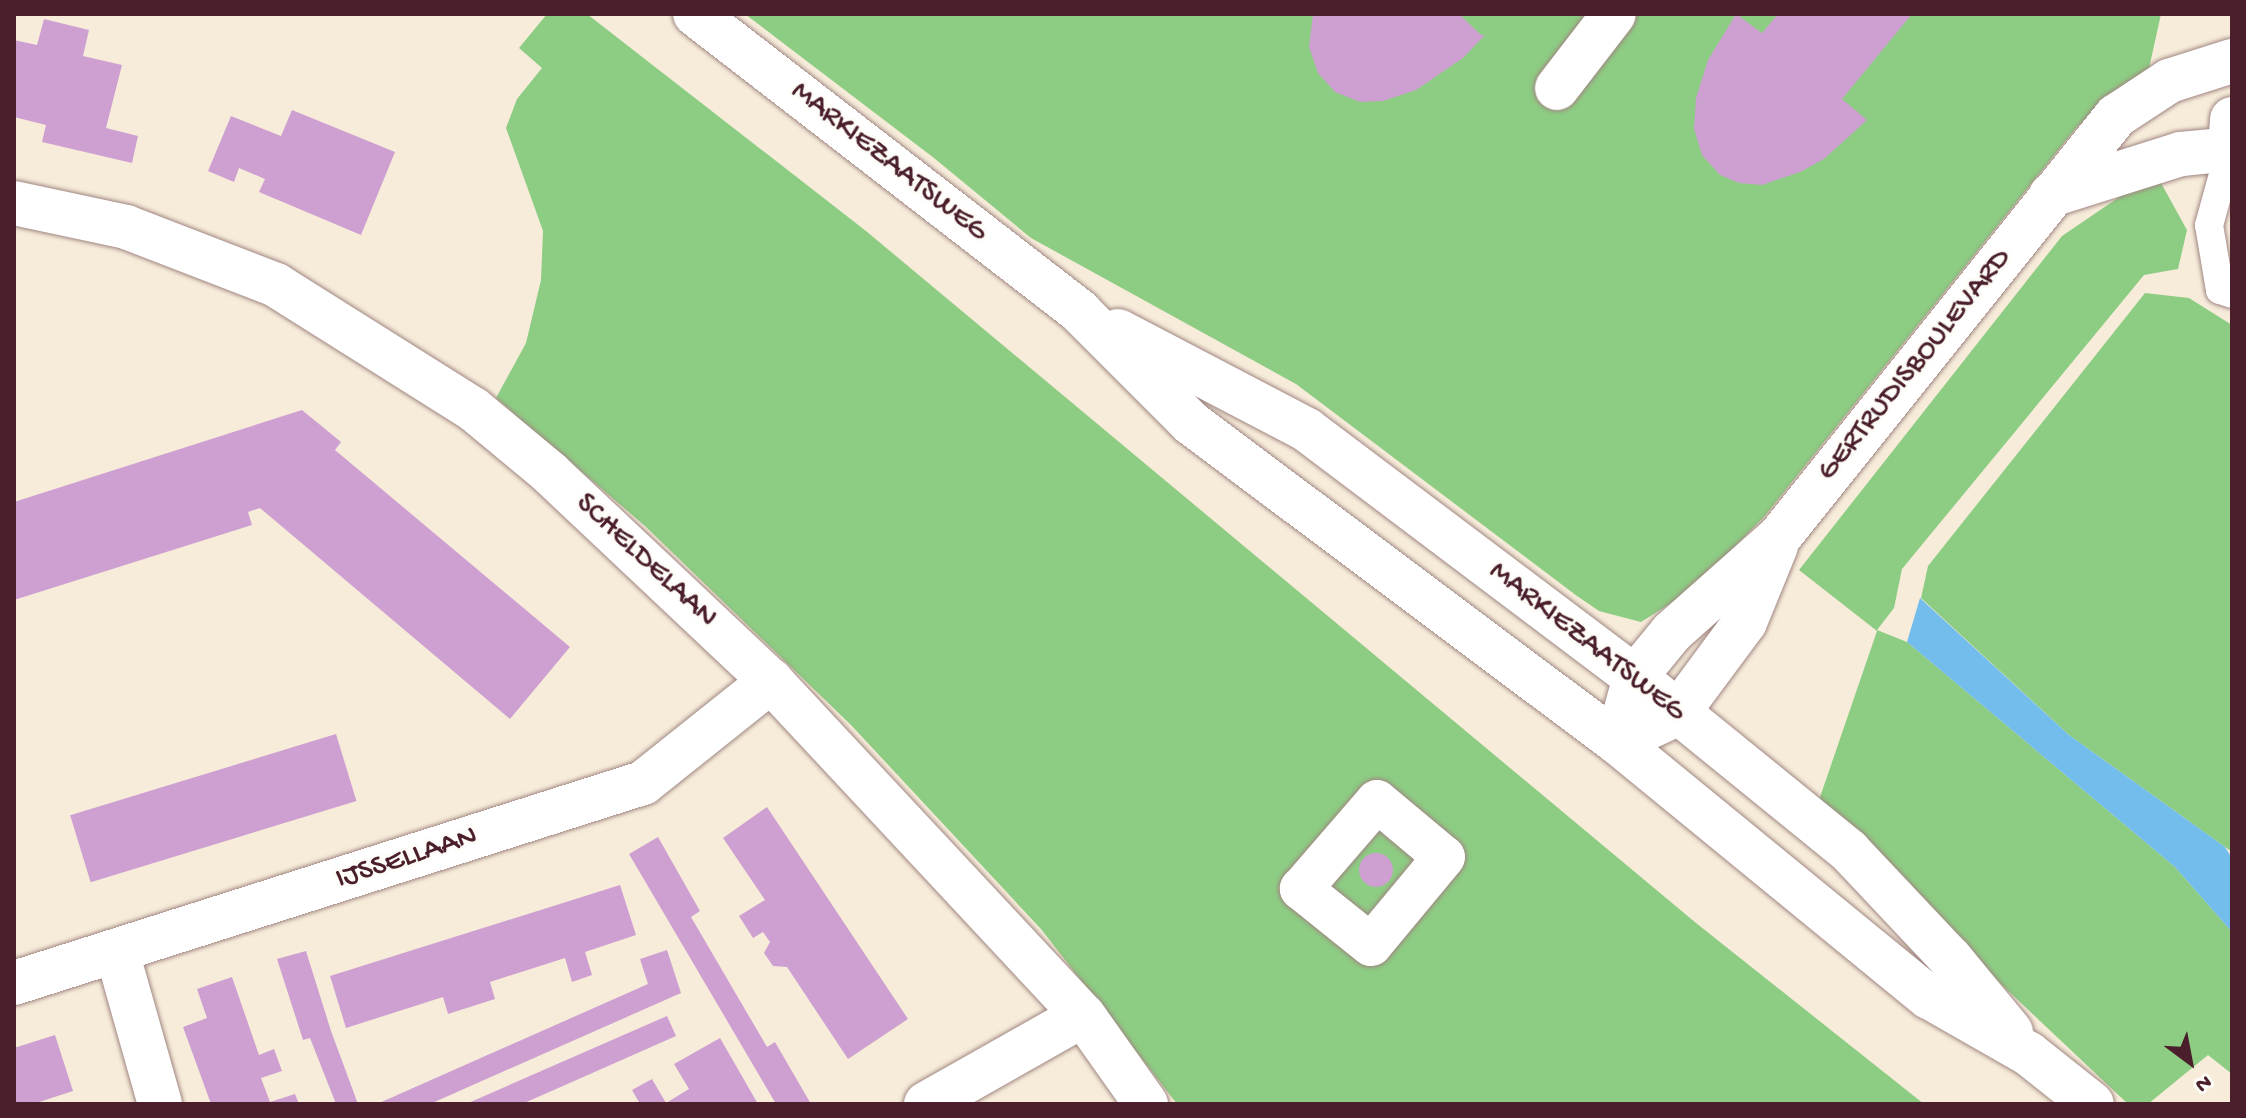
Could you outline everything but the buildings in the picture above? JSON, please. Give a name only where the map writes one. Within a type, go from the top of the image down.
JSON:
[{"type":"street","name":"MARKIEZAATSWEG","points":[[695,14],[1080,312],[1191,423],[1617,742],[1929,997],[2029,1054],[2092,1104]]},
{"type":"street","points":[[1557,88],[1614,14]]},
{"type":"street","name":"GERTRUDISBOULEVARD","points":[[1617,742],[1635,677],[1672,632],[1780,536],[2116,116],[2169,81],[2232,61]]},
{"type":"street","points":[[2051,195],[2231,139]]},
{"type":"street","name":"SCHELDELAAN","points":[[14,203],[126,227],[276,285],[473,409],[550,473],[771,681],[1083,1015],[1146,1104]]},
{"type":"street","name":"MARKIEZAATSWEG","points":[[1080,312],[1307,430],[1635,677],[1849,851],[1950,958],[2029,1054]]},
{"type":"street","name":"GERTRUDISBOULEVARD","points":[[1617,742],[1677,714],[1745,622],[1780,536]]},
{"type":"street","name":"IJSSELLAAN","points":[[14,983],[643,783],[771,681]]},
{"type":"street","points":[[117,952],[160,1104]]},
{"type":"street","points":[[926,1104],[1083,1015]]},
{"type":"lane","points":[[2231,139],[2209,225],[2220,290],[2232,294]]},
{"type":"green space","points":[[547,14],[587,14],[866,231],[1696,923],[1924,1104],[1177,1104],[1041,929],[851,725],[645,526],[496,398],[526,343],[541,280],[543,231],[506,128],[517,99],[542,68],[519,48]]},
{"type":"green space","points":[[745,14],[2161,14],[2148,73],[2105,100],[2076,128],[1764,517],[1692,590],[1641,622],[1599,611],[1577,596],[1296,384],[1031,238],[934,158]]},
{"type":"green space","points":[[2161,183],[2187,230],[2178,269],[2144,275],[1902,569],[1894,608],[1877,630],[1907,642],[2175,867],[2232,932],[2232,1074],[2208,1055],[2148,1104],[2128,1104],[1987,971],[1818,803],[1877,631],[1799,570],[2062,236],[2134,187]]},
{"type":"green space","points":[[2145,293],[2189,298],[2232,325],[2232,852],[2069,735],[1921,598],[1928,566]]},
{"type":"water","points":[[1920,598],[2069,735],[2225,847],[2232,858],[2232,932],[2175,867],[1907,642]]}]
